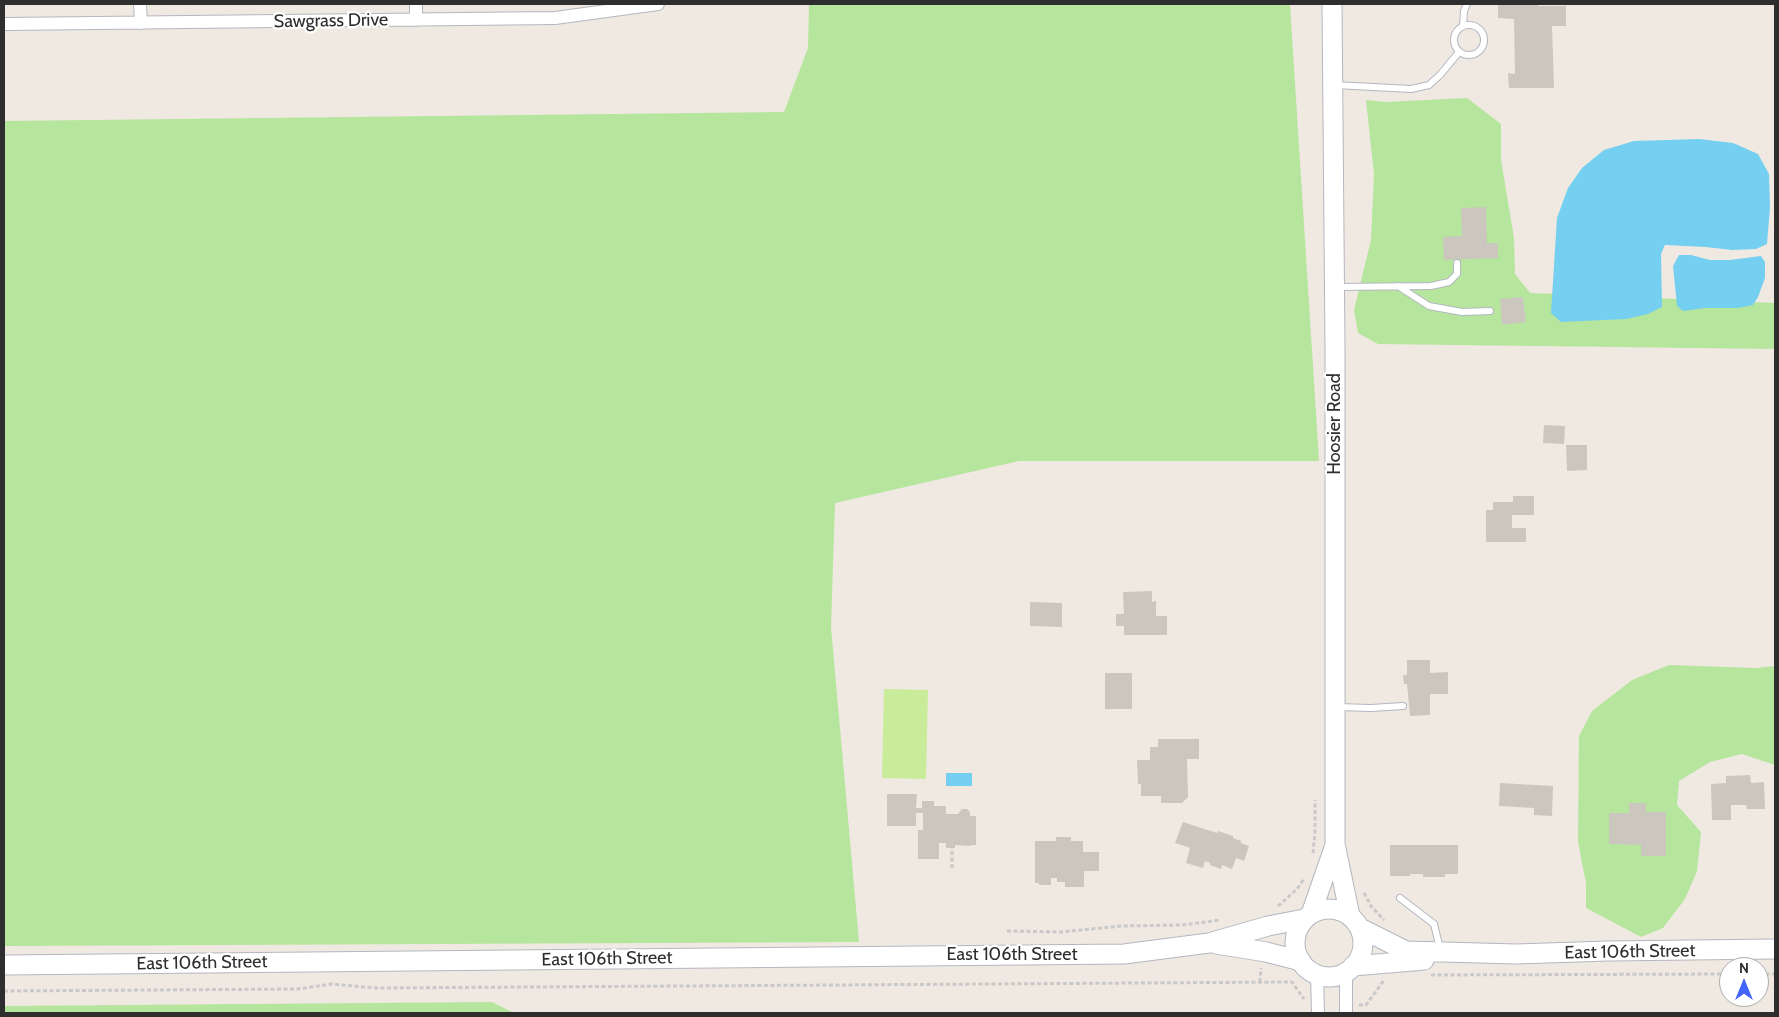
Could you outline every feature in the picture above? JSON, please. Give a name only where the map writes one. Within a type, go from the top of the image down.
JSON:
[{"type":"street","points":[[140,4],[141,23]]},
{"type":"street","points":[[416,4],[416,20]]},
{"type":"street","name":"Sawgrass Drive","points":[[4,24],[555,18],[658,4]]},
{"type":"street","name":"Hoosier Road","points":[[1332,4],[1335,844],[1355,922]]},
{"type":"street","name":"Hoosier Road","points":[[1308,917],[1335,844]]},
{"type":"street","points":[[1324,909],[1335,909],[1345,912],[1355,922],[1363,939],[1362,950],[1358,961],[1349,969],[1333,976],[1317,974],[1301,961],[1297,953],[1296,935],[1308,917],[1324,909]]},
{"type":"street","name":"East 106th Street","points":[[4,965],[1124,954],[1209,943],[1308,917]]},
{"type":"street","name":"East 106th Street","points":[[1355,922],[1406,951],[1485,954],[1775,950]]},
{"type":"street","name":"East 106th Street","points":[[1209,943],[1266,952],[1301,961]]},
{"type":"street","name":"East 106th Street","points":[[1349,969],[1485,954]]},
{"type":"street","points":[[1346,1013],[1349,969]]},
{"type":"street","points":[[1317,974],[1318,1013]]},
{"type":"lane","points":[[1463,26],[1478,28],[1484,36],[1482,50],[1473,55],[1463,55],[1459,52],[1453,40],[1454,35],[1463,26],[1464,11],[1467,4]]},
{"type":"lane","points":[[1332,85],[1412,89],[1429,85],[1459,52]]},
{"type":"lane","points":[[1334,287],[1431,286],[1449,282],[1456,274],[1457,262]]},
{"type":"lane","points":[[1397,285],[1429,306],[1462,312],[1490,311]]},
{"type":"lane","points":[[1335,707],[1370,708],[1403,706]]},
{"type":"lane","points":[[1400,898],[1434,924],[1441,952]]},
{"type":"path","points":[[1313,855],[1315,800]]},
{"type":"path","points":[[952,848],[952,868]]},
{"type":"path","points":[[1007,931],[1060,932],[1122,926],[1183,925],[1227,919]]},
{"type":"path","points":[[1421,975],[1719,974]]},
{"type":"path","points":[[4,991],[298,990],[332,984],[376,988],[1292,982],[1306,1004]]},
{"type":"green space","points":[[809,4],[1290,4],[1319,461],[1019,461],[835,503],[831,627],[859,942],[4,946],[4,121],[784,112],[808,48]]},
{"type":"green space","points":[[1467,98],[1501,124],[1501,160],[1514,238],[1515,274],[1530,293],[1775,303],[1775,349],[1378,344],[1358,333],[1354,310],[1371,240],[1374,174],[1366,100],[1387,102]]},
{"type":"green space","points":[[1669,665],[1756,668],[1775,666],[1775,765],[1742,754],[1710,762],[1679,781],[1677,805],[1701,832],[1697,871],[1685,899],[1663,928],[1641,937],[1586,908],[1586,883],[1578,842],[1579,736],[1592,711],[1632,680]]},
{"type":"green space","points":[[884,689],[928,690],[926,779],[882,778]]},
{"type":"green space","points":[[492,1002],[514,1013],[4,1013],[4,1006]]},
{"type":"water","points":[[1699,139],[1733,143],[1758,154],[1769,174],[1770,207],[1767,244],[1756,249],[1732,250],[1665,245],[1661,254],[1662,307],[1648,314],[1626,319],[1561,322],[1551,313],[1557,218],[1568,188],[1582,168],[1604,150],[1634,141]]},
{"type":"water","points":[[1679,255],[1691,255],[1710,260],[1730,260],[1761,256],[1765,262],[1765,278],[1758,297],[1753,305],[1738,308],[1705,308],[1683,311],[1677,306],[1673,266]]},
{"type":"water","points":[[946,773],[972,773],[972,786],[946,786]]},
{"type":"building","points":[[1498,4],[1566,6],[1566,26],[1552,26],[1554,88],[1509,88],[1508,73],[1515,74],[1514,19],[1498,18]]},
{"type":"building","points":[[1486,207],[1487,243],[1498,243],[1498,258],[1444,260],[1443,237],[1462,236],[1461,208]]},
{"type":"building","points":[[1523,297],[1526,322],[1502,325],[1500,299]]},
{"type":"building","points":[[1544,425],[1565,426],[1564,444],[1543,443]]},
{"type":"building","points":[[1566,445],[1587,445],[1587,470],[1567,471]]},
{"type":"building","points":[[1513,496],[1534,496],[1534,515],[1512,515],[1512,528],[1526,528],[1526,542],[1486,542],[1486,510],[1493,510],[1493,502],[1513,502]]},
{"type":"building","points":[[1152,591],[1152,602],[1156,601],[1156,616],[1167,616],[1167,635],[1124,635],[1124,626],[1116,626],[1116,614],[1124,614],[1123,592]]},
{"type":"building","points":[[1030,602],[1062,603],[1062,627],[1030,626]]},
{"type":"building","points":[[1407,660],[1430,660],[1430,673],[1448,672],[1448,694],[1430,694],[1430,715],[1410,716],[1407,684],[1404,684],[1403,675],[1407,675]]},
{"type":"building","points":[[1105,673],[1132,673],[1132,709],[1105,709]]},
{"type":"building","points":[[1158,739],[1199,739],[1199,759],[1187,759],[1188,797],[1182,803],[1161,803],[1161,796],[1141,796],[1141,784],[1138,784],[1137,760],[1150,760],[1150,747],[1158,747]]},
{"type":"building","points":[[1750,775],[1751,783],[1764,782],[1765,809],[1747,809],[1746,805],[1731,805],[1731,820],[1712,820],[1711,784],[1726,783],[1726,776]]},
{"type":"building","points":[[1500,783],[1553,786],[1552,816],[1534,815],[1534,808],[1499,806]]},
{"type":"building","points":[[887,794],[917,794],[916,808],[922,808],[922,801],[934,801],[934,806],[946,806],[946,814],[958,814],[962,809],[967,809],[970,812],[970,816],[976,816],[976,845],[955,845],[955,848],[946,848],[946,843],[939,843],[939,859],[918,859],[918,830],[923,830],[923,813],[916,813],[916,826],[887,826]]},
{"type":"building","points":[[1629,803],[1646,803],[1646,812],[1666,812],[1666,856],[1641,856],[1641,845],[1609,844],[1609,813],[1629,813]]},
{"type":"building","points":[[1183,822],[1233,836],[1233,838],[1241,841],[1241,843],[1249,846],[1244,861],[1236,858],[1232,869],[1222,865],[1221,869],[1205,861],[1203,868],[1186,863],[1190,848],[1175,843]]},
{"type":"building","points":[[1056,837],[1071,837],[1071,841],[1083,841],[1083,852],[1099,852],[1099,871],[1084,871],[1084,887],[1065,887],[1065,882],[1057,882],[1057,878],[1051,878],[1051,885],[1035,883],[1035,841],[1056,841]]},
{"type":"building","points":[[1390,845],[1458,845],[1458,874],[1445,874],[1445,877],[1423,877],[1423,874],[1390,876]]}]
